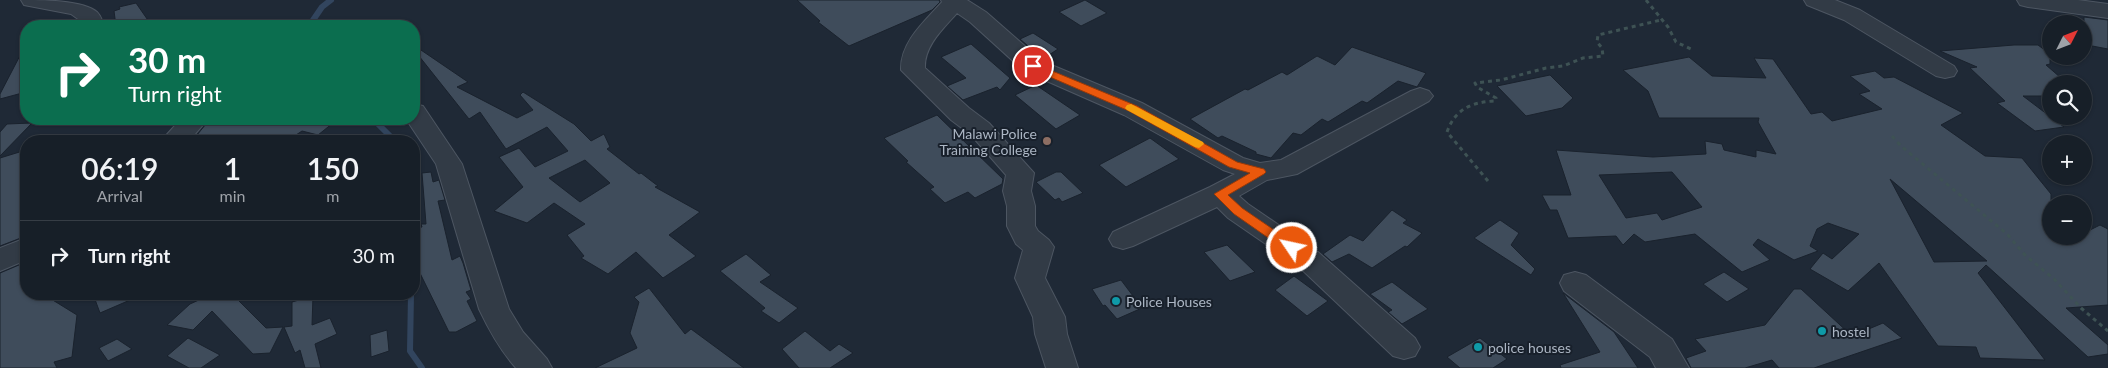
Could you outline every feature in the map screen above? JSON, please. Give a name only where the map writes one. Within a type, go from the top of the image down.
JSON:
[{"type":"street","points":[[32,0],[67,2],[88,15],[90,20]]},
{"type":"street","points":[[1815,0],[1852,15],[1946,71]]},
{"type":"street","points":[[2028,0],[2108,11]]},
{"type":"street","points":[[1062,368],[1051,334],[1049,317],[1030,278],[1040,247],[1026,237],[1021,226],[1021,206],[1017,191],[1020,173],[980,129],[960,114],[913,70],[912,55],[917,46],[953,1],[978,17],[1033,66],[1133,109],[1233,164],[1260,172]]},
{"type":"street","points":[[1123,239],[1220,194],[1260,172],[1287,168],[1420,96]]},
{"type":"street","points":[[420,121],[449,164],[494,309],[515,347],[536,368]]},
{"type":"street","points":[[180,135],[189,125]]},
{"type":"street","points":[[1220,194],[1238,211],[1308,259],[1404,347]]},
{"type":"street","points":[[0,260],[20,251]]},
{"type":"street","points":[[1574,283],[1661,348],[1673,368]]},
{"type":"path","points":[[1646,0],[1668,27],[1676,42],[1693,50]]},
{"type":"path","points":[[1488,181],[1447,132],[1452,116],[1481,101],[1495,101],[1496,98],[1477,87],[1475,83],[1501,80],[1546,68],[1563,66],[1583,58],[1603,56],[1602,48],[1597,42],[1598,35],[1661,20]]},
{"type":"path","points":[[1892,136],[1901,146],[2007,234],[2025,255],[2054,279],[2081,308],[2108,331]]},
{"type":"building","points":[[797,0],[939,0],[940,2],[932,10],[849,46],[818,22],[820,21]]},
{"type":"building","points":[[1085,0],[1107,13],[1081,26],[1059,12]]},
{"type":"building","points":[[136,3],[148,20],[115,20],[114,11],[120,9],[119,7]]},
{"type":"building","points":[[2092,18],[2108,20],[2108,49],[2092,46]]},
{"type":"building","points":[[1033,33],[1058,49],[1043,59],[1020,39]]},
{"type":"building","points":[[971,44],[1010,78],[1000,90],[997,87],[963,100],[947,86],[966,78],[941,57]]},
{"type":"building","points":[[2038,45],[2042,48],[2042,65],[2046,65],[2058,75],[2042,75],[2042,96],[2023,96],[2042,110],[2042,125],[2061,125],[2064,127],[2035,131],[1997,103],[2005,101],[1970,68],[1977,67],[1940,51]]},
{"type":"building","points":[[1352,47],[1426,73],[1417,87],[1398,81],[1367,103],[1362,101],[1328,122],[1322,119],[1301,135],[1293,133],[1271,158],[1256,154],[1256,152],[1222,136],[1218,138],[1190,119],[1245,89],[1248,90],[1282,72],[1287,75],[1317,56],[1335,65]]},
{"type":"building","points":[[420,49],[468,82],[457,87],[517,118],[533,110],[520,95],[523,92],[574,124],[591,141],[604,134],[610,147],[607,149],[658,186],[655,187],[700,212],[669,235],[696,256],[663,278],[636,252],[608,274],[581,258],[584,256],[567,235],[585,224],[554,203],[527,223],[494,211],[523,187],[499,157],[519,148],[535,167],[568,151],[547,127],[506,149],[480,112],[469,119],[420,57]],"holes":[[[585,160],[610,183],[580,202],[549,178]]]},
{"type":"building","points":[[20,56],[20,94],[0,99],[0,94]]},
{"type":"building","points":[[1689,57],[1712,76],[1766,78],[1754,58],[1773,59],[1811,114],[1822,112],[1832,121],[1882,109],[1859,94],[1870,91],[1850,76],[1875,71],[1884,78],[1894,77],[1963,113],[1941,125],[1985,156],[2022,158],[2051,194],[2042,195],[2042,245],[2092,245],[2092,229],[2100,225],[2108,229],[2108,305],[2066,308],[2108,345],[2108,354],[2088,357],[1986,265],[1978,273],[2045,360],[1980,358],[1976,347],[1938,346],[1879,263],[1848,291],[1810,269],[1823,253],[1832,259],[1859,234],[1828,223],[1817,229],[1810,246],[1818,251],[1794,260],[1758,239],[1753,245],[1770,260],[1742,272],[1695,234],[1645,242],[1634,234],[1623,245],[1616,236],[1568,238],[1557,210],[1550,210],[1542,195],[1571,195],[1556,150],[1653,157],[1706,154],[1705,141],[1722,144],[1724,150],[1756,157],[1756,150],[1776,154],[1758,122],[1759,118],[1659,118],[1648,91],[1623,70]],"holes":[[[1672,172],[1702,207],[1662,220],[1657,213],[1626,218],[1599,175]],[[1890,179],[1987,261],[1934,262]]]},
{"type":"building","points":[[1550,75],[1573,98],[1562,108],[1526,116],[1497,86]]},
{"type":"building","points":[[1036,85],[1080,115],[1056,129],[1015,95]]},
{"type":"building","points":[[937,115],[1003,179],[1002,184],[975,198],[968,192],[945,203],[930,189],[934,187],[906,162],[908,161],[884,138]]},
{"type":"building","points":[[7,124],[30,125],[0,156],[0,132]]},
{"type":"building","points":[[205,125],[330,125],[318,135],[302,131],[296,135],[197,135]]},
{"type":"building","points":[[1150,138],[1179,159],[1126,187],[1099,165]]},
{"type":"building","points":[[20,152],[20,238],[0,246],[0,158]]},
{"type":"building","points":[[431,172],[433,182],[439,180],[445,200],[438,201],[452,260],[460,256],[471,290],[466,292],[471,299],[467,301],[477,321],[456,332],[449,332],[420,273],[420,227],[422,227],[421,224],[426,224],[422,173]]},
{"type":"building","points":[[1056,172],[1061,172],[1083,193],[1062,202],[1059,198],[1055,200],[1036,182]]},
{"type":"building","points":[[1392,210],[1407,220],[1403,223],[1422,233],[1407,247],[1405,246],[1372,268],[1349,254],[1332,262],[1323,254],[1350,235],[1363,241]]},
{"type":"building","points":[[1500,220],[1519,233],[1511,245],[1535,269],[1531,275],[1474,238]]},
{"type":"building","name":"Police Houses","points":[[1227,245],[1255,272],[1230,281],[1204,252]]},
{"type":"building","points":[[746,254],[771,275],[760,282],[798,308],[779,323],[761,311],[765,308],[720,271]]},
{"type":"building","points":[[20,265],[20,300],[53,300],[77,315],[72,357],[54,362],[57,368],[0,368],[0,273]]},
{"type":"building","points":[[1724,272],[1749,289],[1727,302],[1703,284]]},
{"type":"building","points":[[1294,276],[1328,301],[1307,316],[1275,290]]},
{"type":"building","name":"Police Houses","points":[[1121,280],[1142,308],[1117,319],[1105,305],[1103,306],[1092,289]]},
{"type":"building","points":[[1392,282],[1428,309],[1402,324],[1388,312],[1392,310],[1370,294]]},
{"type":"building","points":[[649,288],[685,334],[691,329],[744,368],[595,368],[637,348],[630,333],[639,302],[634,297]]},
{"type":"building","points":[[1794,289],[1801,289],[1852,336],[1883,323],[1902,338],[1814,368],[1779,368],[1772,360],[1745,368],[1691,368],[1686,358],[1706,351],[1695,339],[1765,325]]},
{"type":"building","points":[[1563,293],[1614,332],[1638,368],[1561,368],[1560,365],[1600,352]]},
{"type":"building","points":[[95,300],[130,300],[100,313]]},
{"type":"building","points":[[199,300],[238,300],[266,328],[283,327],[270,353],[253,354],[212,311],[193,330],[167,325],[190,304]]},
{"type":"building","points":[[313,300],[312,325],[330,318],[337,334],[315,344],[321,368],[305,368],[300,350],[295,353],[284,327],[292,326],[292,302]]},
{"type":"building","points":[[387,330],[389,351],[371,357],[370,335]]},
{"type":"building","points":[[805,331],[830,351],[839,344],[853,353],[830,368],[799,368],[782,349]]},
{"type":"building","points":[[188,338],[220,355],[201,368],[189,368],[167,356]]},
{"type":"building","name":"police houses","points":[[1480,338],[1507,359],[1493,368],[1460,368],[1447,357]]},
{"type":"building","points":[[117,339],[132,349],[108,361],[99,348]]},
{"type":"waterway","points":[[313,20],[322,7],[331,0]]},
{"type":"waterway","points":[[379,125],[389,135]]},
{"type":"waterway","points":[[411,300],[410,351],[422,368]]},
{"type":"slow traffic","points":[[1131,108],[1158,124],[1199,144]]},
{"type":"place","name":"Malawi Police Training College","points":[[1047,141]]},
{"type":"place","name":"Police Houses","points":[[1116,301]]},
{"type":"place","name":"hostel","points":[[1822,331]]},
{"type":"place","name":"police houses","points":[[1478,347]]},
{"type":"route","points":[[1033,66],[1133,109],[1158,124],[1198,143],[1233,164],[1260,172],[1220,194],[1238,211],[1292,248]]}]
